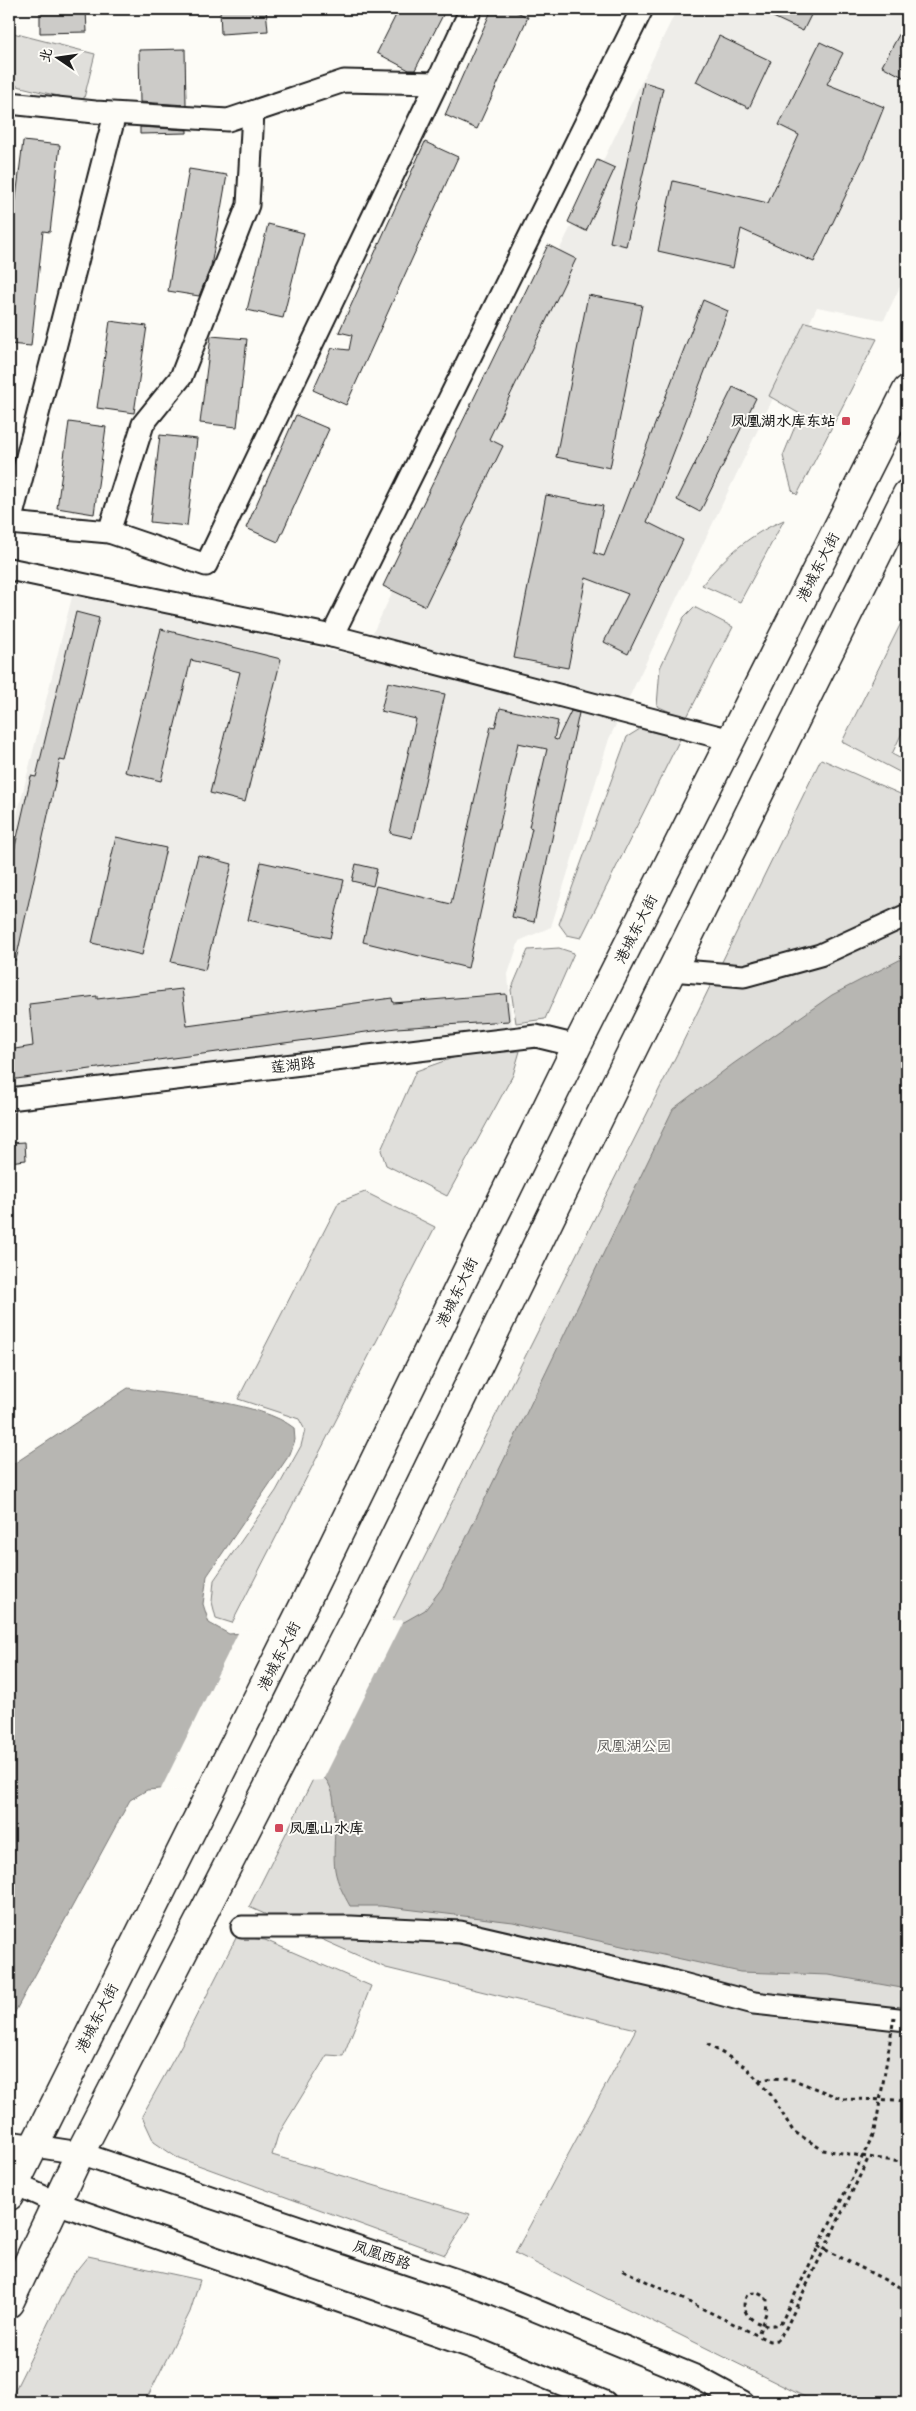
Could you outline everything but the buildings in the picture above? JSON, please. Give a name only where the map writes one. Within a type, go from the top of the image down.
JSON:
[{"type":"main road","name":"港城东大街","points":[[11,2187],[21,2144],[204,1804],[303,1607],[578,1046],[907,390]]},
{"type":"main road","points":[[9,2303],[58,2203],[80,2153],[362,1604],[671,970],[907,494]]},
{"type":"street","points":[[115,114],[10,523],[109,532],[206,565],[471,9]]},
{"type":"street","points":[[332,636],[637,10]]},
{"type":"street","points":[[9,102],[115,114],[228,120],[344,81],[437,83]]},
{"type":"street","points":[[109,532],[143,424],[181,378],[248,205],[253,112]]},
{"type":"street","points":[[9,569],[332,636],[731,740]]},
{"type":"street","points":[[671,970],[744,976],[820,955],[907,915]]},
{"type":"street","name":"莲湖路","points":[[9,1099],[536,1036],[578,1046]]},
{"type":"street","points":[[242,1927],[351,1927],[460,1932],[664,1979],[754,2003],[901,2019]]},
{"type":"street","name":"凤凰西路","points":[[21,2144],[80,2153],[486,2290],[695,2376],[743,2402]]},
{"type":"street","points":[[11,2187],[474,2348],[605,2402]]},
{"type":"path","points":[[759,2332],[761,2325],[763,2319],[766,2312],[767,2300],[757,2293],[752,2292],[746,2295],[743,2308],[746,2315],[754,2320],[762,2324],[772,2326],[780,2323],[875,2131],[901,2019]]},
{"type":"path","points":[[708,2044],[746,2067],[770,2095],[793,2131],[823,2150],[907,2163]]},
{"type":"path","points":[[758,2081],[772,2078],[794,2080],[842,2099],[898,2100],[907,2103]]},
{"type":"path","points":[[623,2270],[770,2341],[777,2340],[786,2330],[869,2158]]},
{"type":"path","points":[[818,2246],[907,2291]]},
{"type":"shaded area","points":[[677,9],[907,9],[907,272],[884,320],[817,307],[609,739],[551,927],[519,941],[508,974],[512,1029],[9,1086],[9,847],[73,593],[361,657]]},
{"type":"shaded area","name":"凤凰山水库","points":[[907,956],[907,1989],[829,1975],[740,1972],[513,1922],[381,1906],[350,1906],[336,1875],[334,1860],[334,1806],[328,1783],[322,1776],[147,1790],[130,1800],[9,2023],[9,1467],[128,1388],[215,1401],[261,1412],[279,1419],[294,1428],[295,1440],[290,1454],[207,1576],[203,1604],[209,1623],[229,1634],[404,1622],[425,1610],[442,1588],[673,1109],[733,1064],[832,995]]},
{"type":"green space","points":[[9,32],[95,54],[83,102],[9,84]]},
{"type":"green space","points":[[805,322],[877,339],[797,495],[792,490],[783,456],[800,414],[769,396]]},
{"type":"green space","points":[[784,520],[740,602],[702,585],[729,555],[749,539]]},
{"type":"green space","points":[[694,607],[733,627],[686,719],[657,706],[660,668],[684,617]]},
{"type":"green space","points":[[907,611],[907,722],[892,754],[907,762],[907,776],[842,742]]},
{"type":"green space","points":[[640,729],[680,739],[581,938],[567,935],[559,924],[627,737]]},
{"type":"green space","name":"凤凰山水库","points":[[821,759],[907,797],[907,2402],[815,2402],[515,2253],[636,2029],[386,1968],[249,1907],[678,1052]]},
{"type":"green space","points":[[559,948],[574,953],[545,1019],[516,1023],[511,990],[528,950]]},
{"type":"green space","points":[[520,1051],[513,1075],[447,1196],[386,1165],[381,1150],[416,1071],[461,1055]]},
{"type":"green space","points":[[365,1192],[435,1227],[232,1623],[216,1618],[212,1602],[214,1580],[276,1491],[301,1446],[305,1430],[299,1419],[238,1399],[339,1202]]},
{"type":"green space","points":[[237,1936],[265,1940],[371,1986],[343,2056],[327,2055],[278,2135],[272,2155],[470,2214],[445,2255],[176,2157],[154,2142],[142,2116],[182,2044]]},
{"type":"green space","points":[[88,2256],[200,2280],[190,2312],[145,2402],[9,2402],[71,2277]]},
{"type":"pier","points":[[403,1620],[323,1780],[160,1791],[239,1631]]},
{"type":"place","name":"凤凰湖水库东站","points":[[846,421]]},
{"type":"place","name":"凤凰山水库","points":[[279,1828]]},
{"type":"park label","name":"凤凰湖公园","points":[[634,1746]]}]
